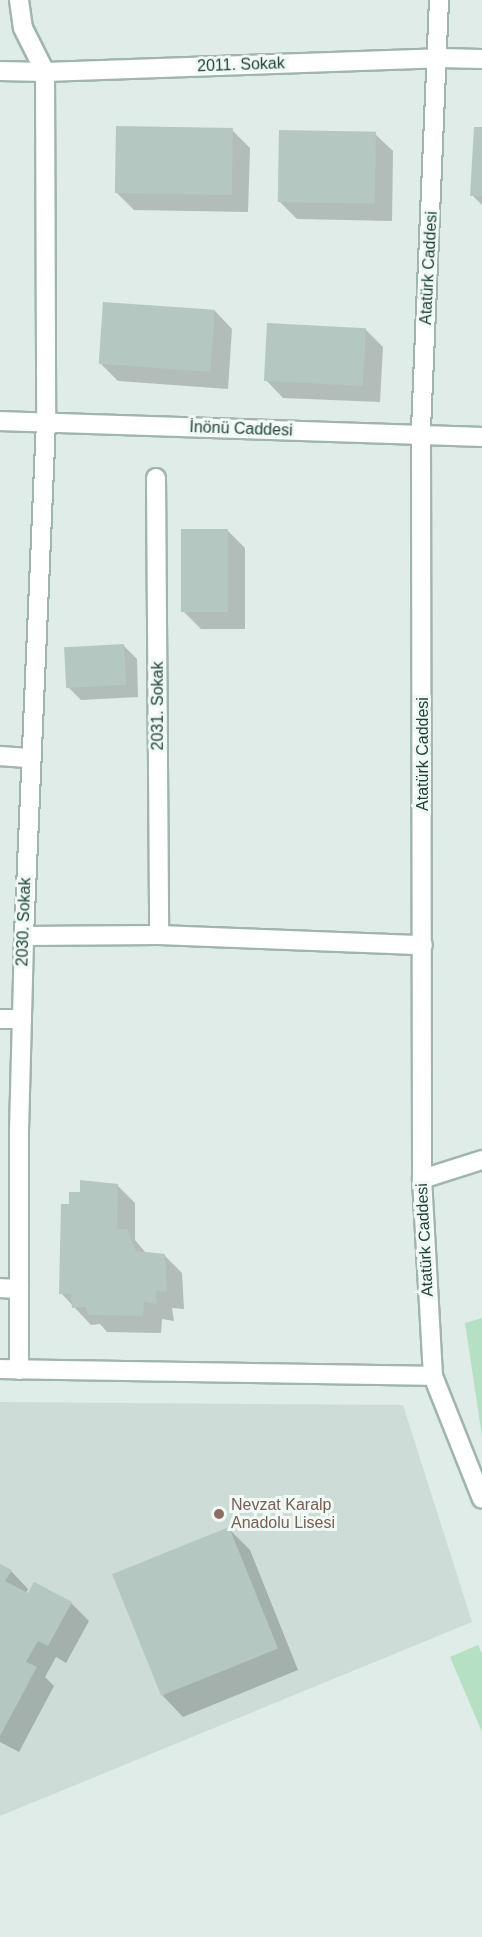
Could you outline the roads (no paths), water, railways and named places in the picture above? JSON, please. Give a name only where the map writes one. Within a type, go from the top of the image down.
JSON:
[{"type":"street","points":[[19,0],[23,28],[45,72]]},
{"type":"street","name":"Atatürk Caddesi","points":[[439,0],[439,58],[421,435],[422,1179],[433,1376],[482,1499]]},
{"type":"street","name":"2011. Sokak","points":[[0,70],[45,72],[439,58],[482,59]]},
{"type":"street","name":"2030. Sokak","points":[[19,1370],[22,1019],[29,758],[45,475],[45,72]]},
{"type":"street","name":"İnönü Caddesi","points":[[0,421],[482,437]]},
{"type":"street","name":"2031. Sokak","points":[[156,478],[159,935]]},
{"type":"street","points":[[0,756],[29,758]]},
{"type":"street","points":[[24,936],[159,935],[423,945]]},
{"type":"street","points":[[0,1019],[22,1019]]},
{"type":"street","points":[[422,1179],[482,1160]]},
{"type":"street","points":[[0,1288],[19,1289]]},
{"type":"street","points":[[0,1369],[433,1376]]},
{"type":"place","name":"Nevzat Karalp Anadolu Lisesi","points":[[219,1514]]}]
